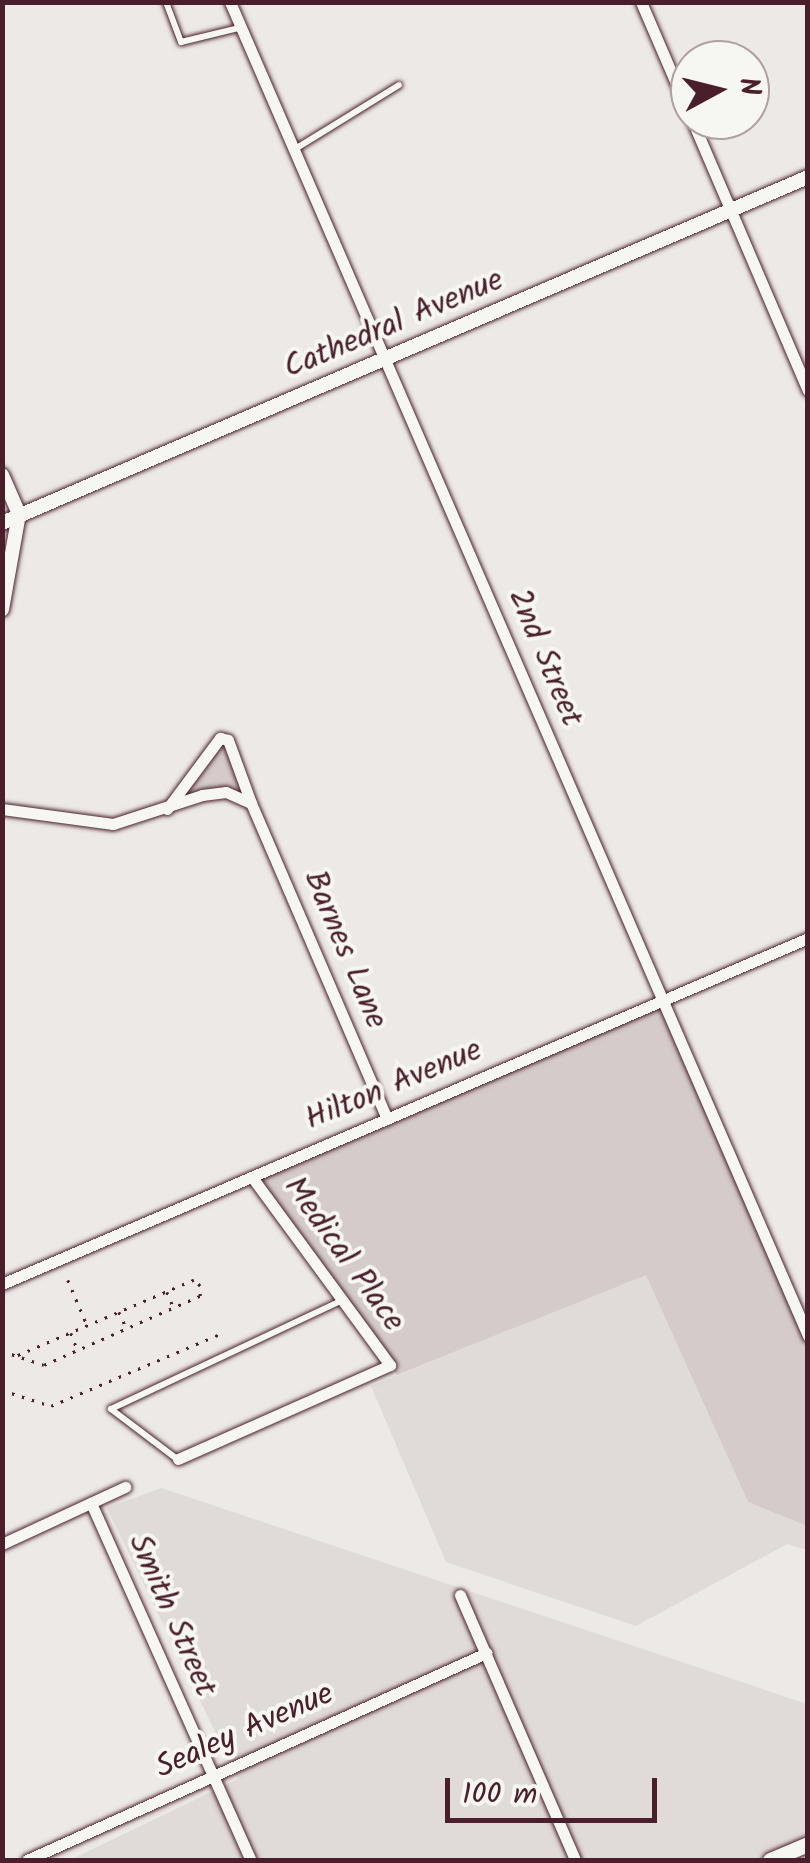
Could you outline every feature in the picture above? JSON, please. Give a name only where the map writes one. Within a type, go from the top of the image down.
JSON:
[{"type":"main road","points":[[770,1860],[808,1844]]},
{"type":"street","name":"2nd Street","points":[[230,2],[808,1336]]},
{"type":"street","points":[[641,2],[670,69]]},
{"type":"street","points":[[700,140],[808,390]]},
{"type":"street","name":"Cathedral Avenue","points":[[2,524],[808,178]]},
{"type":"street","points":[[2,475],[19,514],[2,610]]},
{"type":"street","name":"Barnes Lane","points":[[167,809],[220,738],[228,740],[251,803],[387,1119]]},
{"type":"street","points":[[2,809],[112,824],[226,792],[251,803]]},
{"type":"street","name":"Hilton Avenue","points":[[2,1284],[808,938]]},
{"type":"street","name":"Medical Place","points":[[178,1460],[390,1366],[252,1177]]},
{"type":"street","points":[[2,1544],[125,1487]]},
{"type":"street","name":"Smith Street","points":[[91,1503],[250,1860]]},
{"type":"street","points":[[460,1594],[575,1860]]},
{"type":"street","name":"Sealey Avenue","points":[[27,1860],[486,1654]]},
{"type":"lane","points":[[166,2],[181,42],[240,28]]},
{"type":"lane","points":[[294,150],[399,84]]},
{"type":"lane","points":[[178,1460],[111,1409],[342,1300]]},
{"type":"path","points":[[68,1280],[87,1326]]},
{"type":"path","points":[[2,1351],[17,1356],[44,1365],[200,1296],[200,1286],[194,1280],[17,1356]]},
{"type":"path","points":[[167,1292],[174,1308]]},
{"type":"path","points":[[119,1312],[126,1329]]},
{"type":"path","points":[[71,1333],[78,1350]]},
{"type":"path","points":[[2,1390],[51,1406],[220,1334]]},
{"type":"shaded area","points":[[228,740],[251,803],[226,792],[167,809],[203,757]]},
{"type":"shaded area","points":[[663,1004],[807,1338],[807,1526],[748,1502],[646,1275],[397,1375],[252,1178]]},
{"type":"shaded area","points":[[646,1274],[748,1502],[807,1526],[807,1550],[787,1544],[636,1626],[446,1562],[371,1386]]},
{"type":"shaded area","points":[[161,1488],[807,1704],[807,1860],[70,1860],[238,1779],[107,1508]]}]
